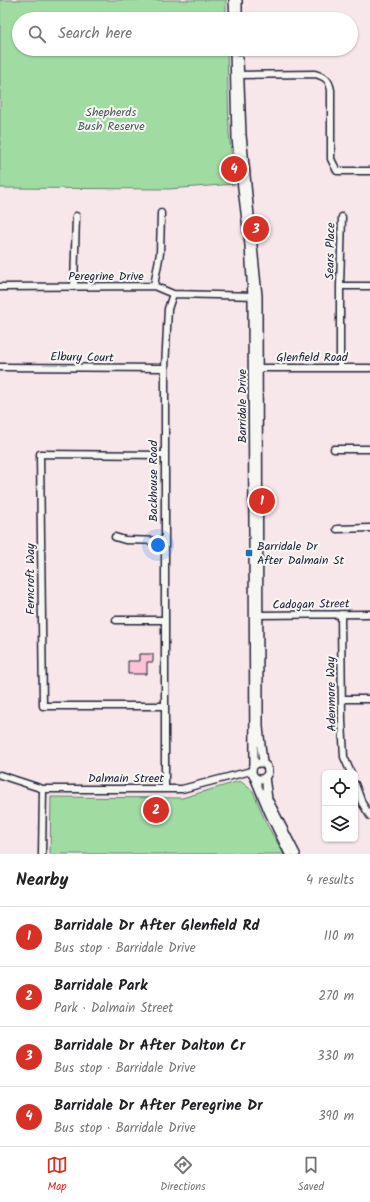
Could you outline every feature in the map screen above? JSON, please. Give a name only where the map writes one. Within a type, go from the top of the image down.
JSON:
[{"type":"street","points":[[233,0],[234,12]]},
{"type":"street","points":[[238,0],[238,12]]},
{"type":"street","name":"Barridale Drive","points":[[235,56],[238,170],[255,296],[256,615],[253,771],[269,813],[289,854]]},
{"type":"street","name":"Barridale Drive","points":[[236,75],[238,56]]},
{"type":"street","points":[[236,75],[315,74],[327,78],[330,83],[331,90],[331,159],[337,171],[370,171]]},
{"type":"street","points":[[154,286],[160,253],[161,213]]},
{"type":"street","points":[[74,287],[76,216]]},
{"type":"street","name":"Sears Place","points":[[340,368],[342,217]]},
{"type":"street","name":"Peregrine Drive","points":[[0,287],[154,286],[173,294],[255,296]]},
{"type":"street","points":[[340,286],[370,286]]},
{"type":"street","name":"Backhouse Road","points":[[165,789],[165,368],[168,309],[173,294]]},
{"type":"street","name":"Elbury Court","points":[[0,367],[165,368]]},
{"type":"street","name":"Glenfield Road","points":[[256,368],[370,368]]},
{"type":"street","points":[[334,449],[370,449]]},
{"type":"street","name":"Ferncroft Way","points":[[164,455],[40,454],[43,706],[164,706]]},
{"type":"street","points":[[337,529],[370,528]]},
{"type":"street","points":[[115,537],[125,540],[164,541]]},
{"type":"street","name":"Adenmore Way","points":[[341,614],[344,757],[350,770]]},
{"type":"street","name":"Cadogan Street","points":[[256,615],[370,614]]},
{"type":"street","name":"Barridale Drive","points":[[256,615],[259,727],[263,763]]},
{"type":"street","points":[[116,620],[164,620]]},
{"type":"street","points":[[342,699],[370,699]]},
{"type":"street","points":[[265,777],[260,779],[253,771],[258,762],[263,763],[268,771],[265,777],[268,799],[296,854]]},
{"type":"street","name":"Dalmain Street","points":[[0,775],[43,789],[182,789],[253,771]]},
{"type":"street","points":[[42,854],[43,789]]},
{"type":"street","points":[[358,790],[370,816]]},
{"type":"green space","name":"Shepherds Bush Reserve","points":[[0,0],[226,0],[226,12],[12,12],[12,56],[227,56],[229,133],[235,184],[169,189],[0,188]]},
{"type":"green space","points":[[240,781],[253,791],[266,823],[284,854],[50,854],[51,797],[182,798]]},
{"type":"building","points":[[139,654],[153,654],[153,662],[147,662],[147,674],[128,674],[128,661],[139,661]]},
{"type":"place","name":"Barridale Dr After Peregrine Dr","points":[[234,169]]},
{"type":"place","name":"Barridale Dr After Dalton Cr","points":[[256,229]]},
{"type":"place","name":"Barridale Dr After Glenfield Rd","points":[[262,501]]},
{"type":"place","name":"Barridale Dr After Dalmain St","points":[[249,553]]},
{"type":"place","name":"Barridale Park","points":[[156,810]]}]
